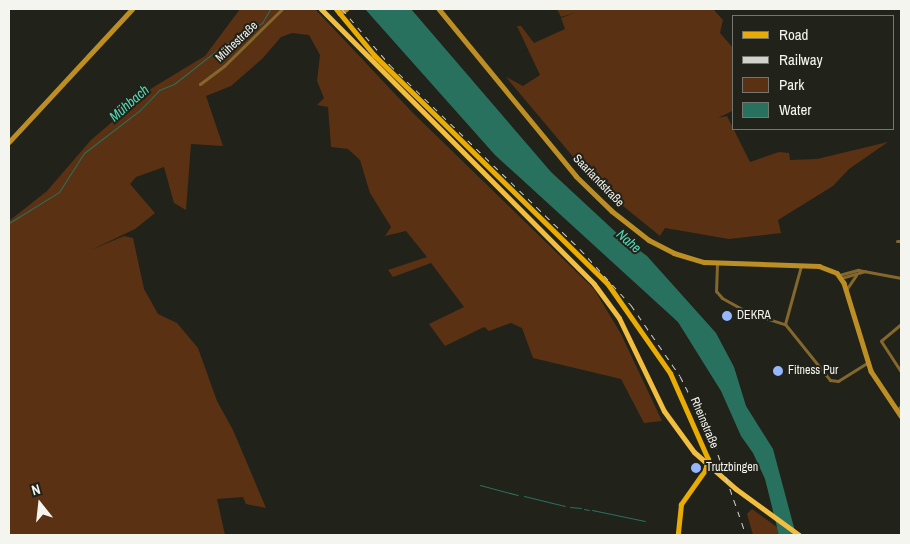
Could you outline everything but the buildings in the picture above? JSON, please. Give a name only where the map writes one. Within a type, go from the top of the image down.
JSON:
[{"type":"highway","points":[[321,9],[594,284],[619,318],[664,411],[701,459],[799,535]]},
{"type":"main road","points":[[9,142],[132,9]]},
{"type":"main road","points":[[338,11],[346,9]]},
{"type":"main road","name":"Saarlandstraße","points":[[439,9],[565,163],[612,211],[666,250],[717,264],[824,267],[840,276]]},
{"type":"main road","name":"Rheinstraße","points":[[338,11],[374,55],[597,272],[620,299],[670,373],[708,459],[705,470],[681,504],[678,535]]},
{"type":"main road","points":[[840,276],[868,362],[899,408],[901,416]]},
{"type":"street","name":"Mühestraße","points":[[200,84],[224,66],[282,9]]},
{"type":"street","points":[[717,264],[716,291],[722,298],[747,312],[785,324],[832,381],[838,381],[868,362]]},
{"type":"street","points":[[785,324],[801,265]]},
{"type":"street","points":[[840,276],[851,270],[901,278]]},
{"type":"street","points":[[840,276],[865,271]]},
{"type":"street","points":[[846,290],[856,274]]},
{"type":"street","points":[[901,324],[881,341],[901,372]]},
{"type":"green space","points":[[240,9],[315,9],[412,112],[594,289],[621,334],[662,421],[644,423],[621,379],[533,358],[522,328],[511,323],[489,331],[484,327],[445,346],[429,324],[464,307],[431,263],[393,277],[388,270],[427,257],[406,231],[385,236],[391,227],[370,193],[360,160],[348,149],[331,147],[328,107],[317,105],[324,98],[317,81],[320,55],[309,35],[292,33],[281,37],[263,58],[231,86],[206,96],[223,146],[191,144],[186,210],[174,203],[164,167],[136,177],[130,184],[155,213],[135,229],[91,250],[124,236],[133,238],[144,289],[158,314],[177,323],[198,348],[217,401],[233,430],[266,508],[246,504],[243,497],[217,499],[225,535],[9,535],[9,221],[47,191],[91,140],[152,88],[205,56]]},
{"type":"green space","points":[[557,9],[713,9],[723,20],[720,33],[732,47],[732,111],[718,118],[727,116],[732,130],[734,130],[750,162],[779,152],[789,153],[790,160],[817,159],[888,142],[849,169],[833,186],[778,220],[781,233],[729,239],[665,228],[660,236],[596,184],[506,77],[523,86],[540,75],[517,26],[521,26],[534,43],[565,29],[561,18],[577,12],[561,17]]},
{"type":"green space","points":[[752,509],[788,535],[753,535],[747,514]]},
{"type":"water","points":[[365,9],[411,9],[551,172],[621,237],[647,256],[716,333],[734,367],[746,406],[773,449],[796,535],[779,535],[765,479],[753,453],[741,436],[721,391],[678,322],[495,155]]},
{"type":"waterway","name":"Mühbach","points":[[9,223],[59,192],[84,153],[140,110],[159,90],[174,84],[221,47],[262,23],[270,9]]},
{"type":"waterway","points":[[480,485],[518,495]]},
{"type":"waterway","points":[[524,496],[565,506]]},
{"type":"waterway","points":[[570,507],[581,508]]},
{"type":"waterway","points":[[584,509],[589,510]]},
{"type":"waterway","points":[[592,510],[645,521]]},
{"type":"railway","points":[[342,9],[390,65],[580,249],[631,305],[680,376],[714,443],[746,535]]},
{"type":"place","name":"DEKRA","points":[[727,316]]},
{"type":"place","name":"Fitness Pur","points":[[778,371]]},
{"type":"place","name":"Trutzbingen","points":[[696,468]]},
{"type":"water label","name":"Nahe","points":[[629,241]]}]
